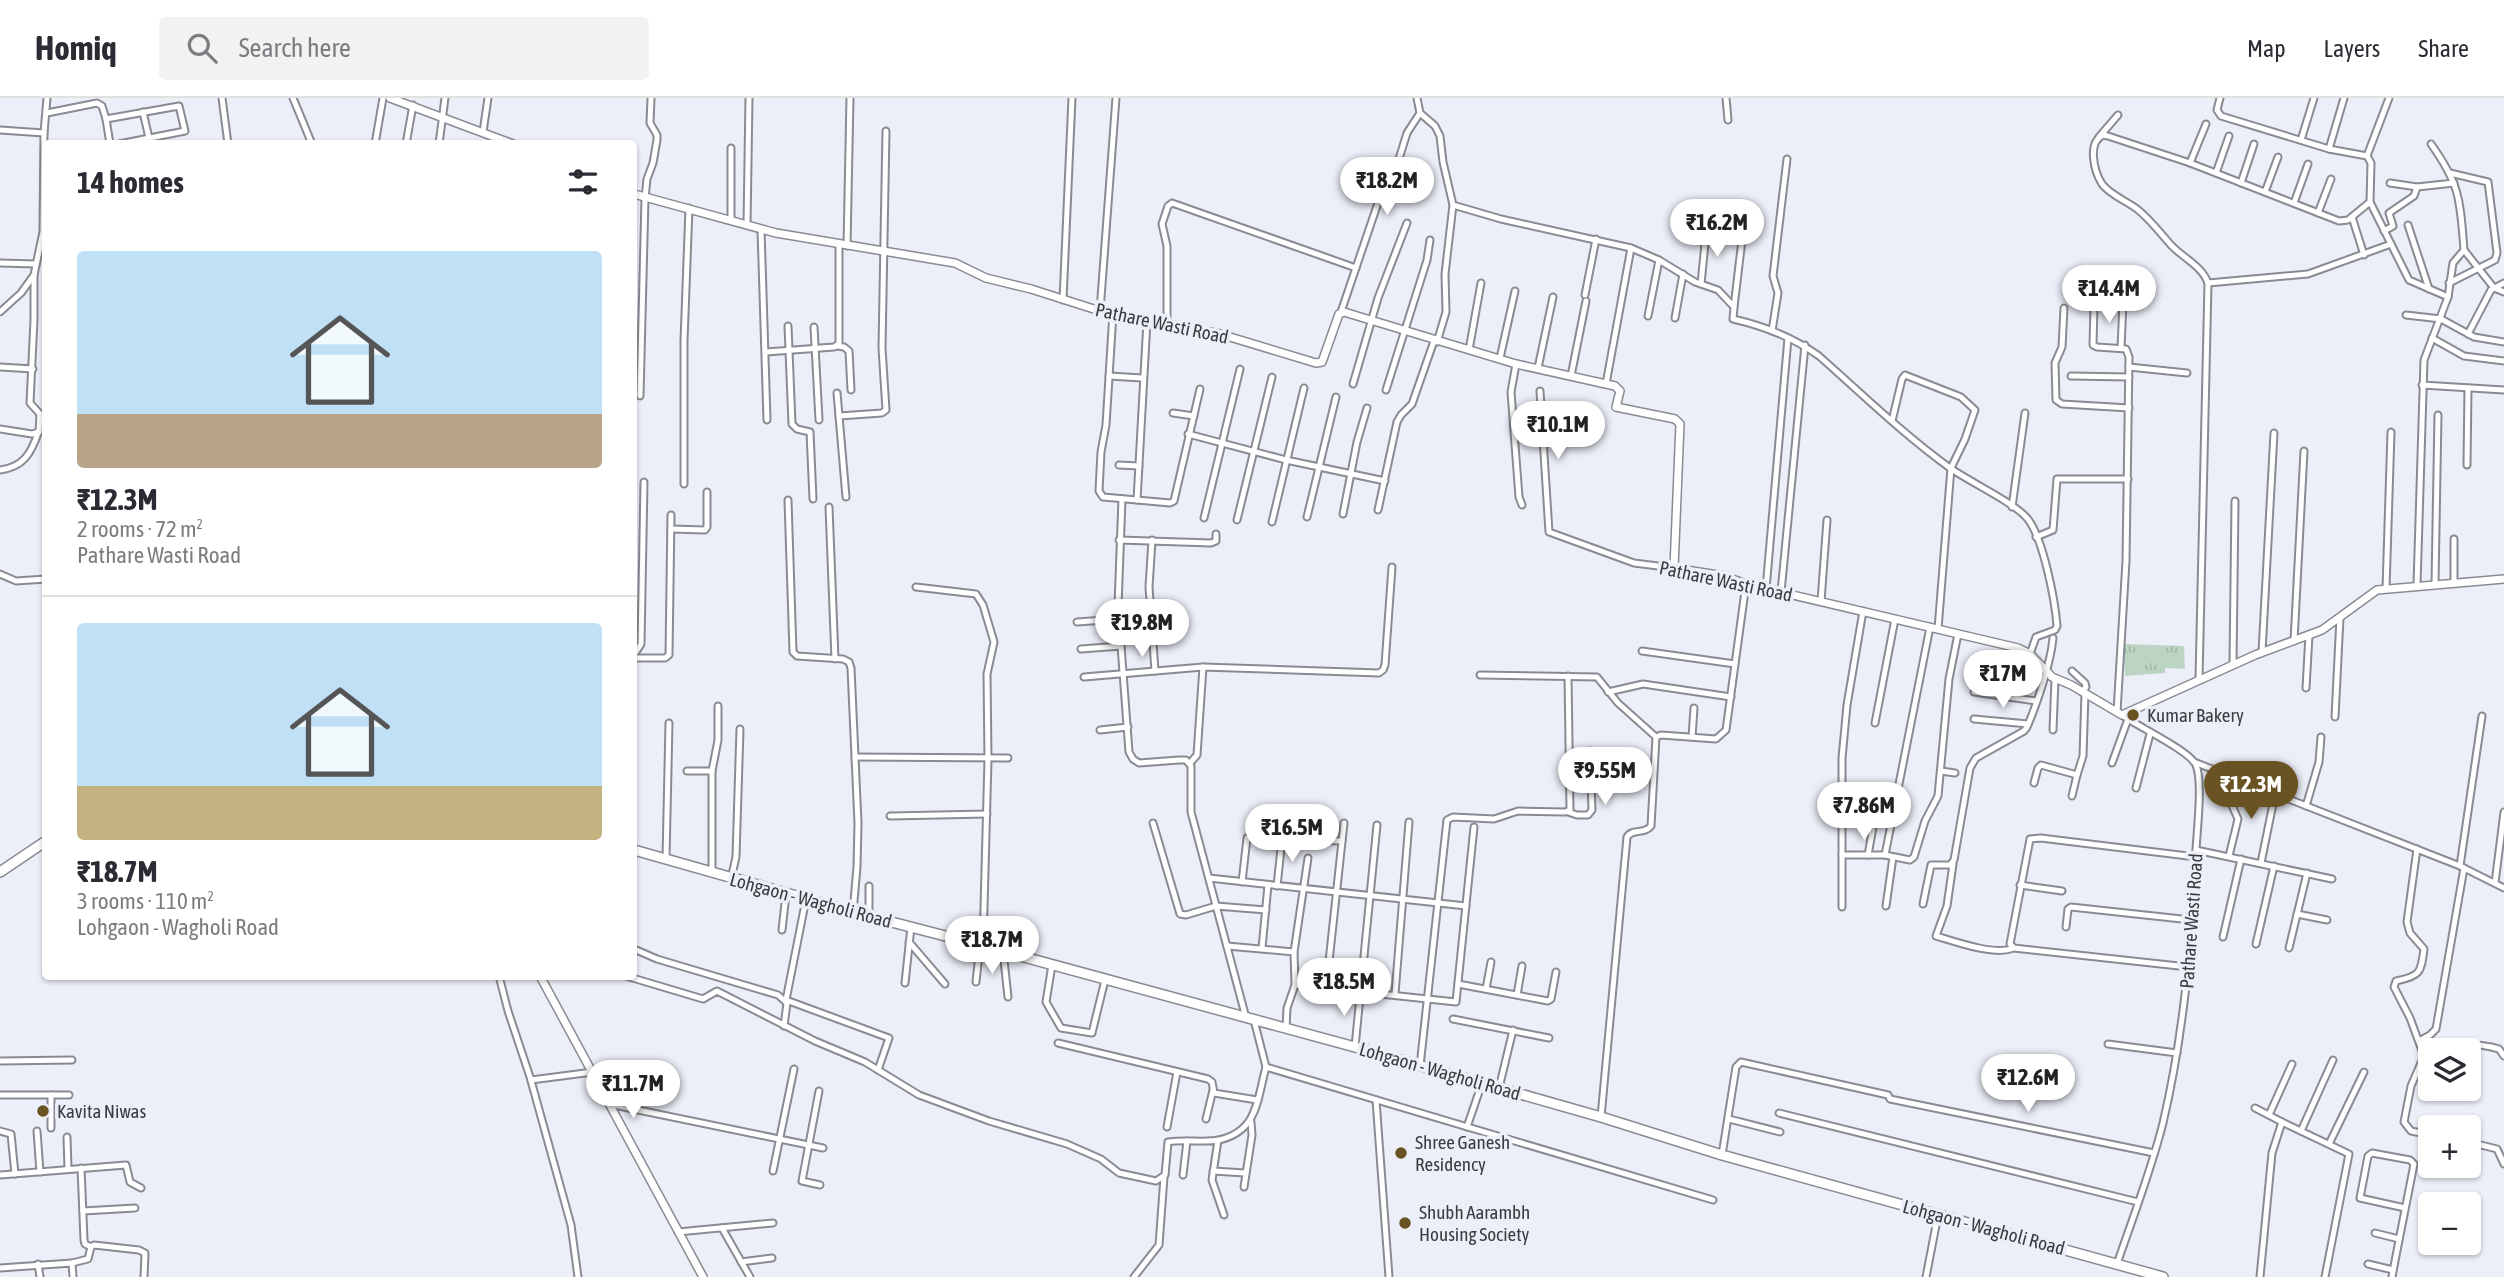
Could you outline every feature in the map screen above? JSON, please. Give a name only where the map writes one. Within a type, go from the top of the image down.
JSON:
[{"type":"main road","points":[[0,873],[42,844]]},
{"type":"main road","name":"Lohgaon - Wagholi Road","points":[[637,851],[731,879],[1354,1047],[1601,1117],[1722,1155],[2117,1264],[2141,1274],[2163,1277]]},
{"type":"street","points":[[44,140],[47,98]]},
{"type":"street","points":[[222,98],[227,140]]},
{"type":"street","points":[[293,98],[310,140]]},
{"type":"street","points":[[376,140],[383,98]]},
{"type":"street","points":[[440,140],[445,98]]},
{"type":"street","points":[[483,132],[488,98]]},
{"type":"street","points":[[640,396],[645,198],[657,140],[650,123],[650,98]]},
{"type":"street","points":[[747,225],[749,98]]},
{"type":"street","points":[[837,346],[850,98]]},
{"type":"street","points":[[1063,300],[1072,98]]},
{"type":"street","points":[[1100,311],[1116,98]]},
{"type":"street","points":[[1377,510],[1399,418],[1412,404],[1447,312],[1445,274],[1452,205],[1440,136],[1436,127],[1420,113],[1417,98]]},
{"type":"street","points":[[1726,98],[1728,120]]},
{"type":"street","points":[[2220,98],[2217,110],[2221,116],[2329,149],[2367,156],[2371,163],[2371,202],[2409,281],[2448,297]]},
{"type":"street","points":[[2301,140],[2314,98]]},
{"type":"street","points":[[2329,149],[2344,98]]},
{"type":"street","points":[[2367,156],[2389,98]]},
{"type":"street","points":[[396,99],[503,140]]},
{"type":"street","points":[[47,113],[97,103],[102,106],[109,140]]},
{"type":"street","points":[[106,119],[179,106],[185,131],[139,140]]},
{"type":"street","points":[[407,140],[413,106]]},
{"type":"street","points":[[143,112],[149,138]]},
{"type":"street","points":[[1420,113],[1407,133],[1398,162],[1382,191],[1340,312],[1516,363],[1619,388],[1616,407],[1675,419],[1680,425],[1674,568]]},
{"type":"street","points":[[2118,115],[2099,137],[2094,150],[2095,165],[2104,186],[2143,213],[2170,245],[2199,270],[2208,284],[2199,679]]},
{"type":"street","points":[[2190,163],[2206,124]]},
{"type":"street","points":[[0,130],[44,133]]},
{"type":"street","points":[[839,416],[882,413],[886,410],[882,348],[886,131]]},
{"type":"street","points":[[2099,137],[2108,136],[2190,163],[2339,221],[2352,217],[2371,202]]},
{"type":"street","points":[[2216,173],[2229,136]]},
{"type":"street","points":[[2241,183],[2254,145]]},
{"type":"street","points":[[2431,145],[2450,173],[2459,198],[2464,250],[2494,288],[2504,292]]},
{"type":"street","points":[[731,220],[732,148]]},
{"type":"street","points":[[2264,192],[2278,157]]},
{"type":"street","points":[[1772,331],[1778,293],[1773,276],[1787,159]]},
{"type":"street","points":[[2294,203],[2308,164]]},
{"type":"street","points":[[2449,283],[2495,260],[2497,253],[2488,182],[2450,173]]},
{"type":"street","points":[[2318,213],[2331,179]]},
{"type":"street","points":[[2390,183],[2417,187],[2454,183]]},
{"type":"street","points":[[2385,231],[2393,226],[2389,214],[2414,196],[2417,187]]},
{"type":"street","name":"Pathare Wasti Road","points":[[637,195],[761,230],[955,263],[986,278],[1100,311],[1220,334],[1320,364],[1340,312]]},
{"type":"street","points":[[1167,325],[1167,246],[1162,224],[1168,206],[1172,203],[1356,268]]},
{"type":"street","points":[[1452,205],[1501,219],[1631,248],[1718,290],[1734,307]]},
{"type":"street","points":[[684,484],[684,341],[689,208]]},
{"type":"street","points":[[2352,217],[2364,254]]},
{"type":"street","points":[[1353,384],[1378,298],[1407,223]]},
{"type":"street","points":[[2408,225],[2429,290]]},
{"type":"street","points":[[761,230],[767,420]]},
{"type":"street","points":[[1701,284],[1706,233]]},
{"type":"street","points":[[1572,376],[1596,239]]},
{"type":"street","points":[[0,470],[22,463],[38,433],[40,414],[30,403],[34,275],[42,240]]},
{"type":"street","points":[[1386,390],[1406,332],[1427,260],[1430,240]]},
{"type":"street","points":[[1742,240],[1733,319],[1805,345],[1951,468],[2026,517],[2036,537],[2054,593],[2057,626],[2055,630],[2036,637],[2030,654],[2045,671],[2174,746],[2194,762],[2462,867],[2504,888]]},
{"type":"street","points":[[2208,284],[2308,275],[2391,244]]},
{"type":"street","points":[[1606,384],[1631,248]]},
{"type":"street","points":[[2417,585],[2424,360],[2448,297],[2453,263],[2464,250]]},
{"type":"street","points":[[1648,316],[1659,260]]},
{"type":"street","points":[[0,263],[36,264]]},
{"type":"street","points":[[1675,318],[1683,274]]},
{"type":"street","points":[[0,312],[34,275]]},
{"type":"street","points":[[1469,350],[1481,283]]},
{"type":"street","points":[[2468,334],[2494,288],[2504,283]]},
{"type":"street","points":[[1500,358],[1515,291]]},
{"type":"street","points":[[1538,368],[1553,297]]},
{"type":"street","points":[[2121,348],[2123,302]]},
{"type":"street","points":[[2094,306],[2093,345],[2121,348],[2129,352],[2122,715],[2112,763]]},
{"type":"street","points":[[2064,308],[2062,347],[2054,363],[2056,400],[2062,404],[2129,408]]},
{"type":"street","points":[[1113,313],[1100,494],[1103,497],[1172,503],[1199,389]]},
{"type":"street","points":[[2406,315],[2441,319],[2482,340],[2503,340]]},
{"type":"street","points":[[1137,500],[1147,321]]},
{"type":"street","points":[[788,326],[792,424],[797,429],[810,432],[813,499]]},
{"type":"street","points":[[814,327],[819,420]]},
{"type":"street","points":[[1766,589],[1788,338]]},
{"type":"street","points":[[2432,338],[2464,356],[2504,361]]},
{"type":"street","points":[[1781,592],[1805,345]]},
{"type":"street","points":[[766,352],[844,347],[849,351],[851,390]]},
{"type":"street","points":[[1516,363],[1511,392],[1519,497],[1522,505]]},
{"type":"street","points":[[0,367],[33,369]]},
{"type":"street","points":[[2129,367],[2187,373]]},
{"type":"street","points":[[1204,518],[1240,369]]},
{"type":"street","points":[[1885,855],[1934,628],[1951,468],[1975,413],[1973,406],[1966,399],[1905,375],[1892,421]]},
{"type":"street","points":[[1109,376],[1142,379]]},
{"type":"street","points":[[2071,376],[2129,377]]},
{"type":"street","points":[[1237,520],[1272,377]]},
{"type":"street","points":[[2423,385],[2504,390]]},
{"type":"street","points":[[1272,522],[1304,388]]},
{"type":"street","points":[[2467,465],[2469,388]]},
{"type":"street","name":"Pathare Wasti Road","points":[[1541,391],[1549,532],[1634,563],[1724,576],[1766,589],[2018,648],[2030,654]]},
{"type":"street","points":[[837,393],[846,497]]},
{"type":"street","points":[[1307,517],[1336,397]]},
{"type":"street","points":[[1343,514],[1367,408]]},
{"type":"street","points":[[2012,507],[2025,413]]},
{"type":"street","points":[[1173,414],[1194,416]]},
{"type":"street","points":[[2435,584],[2438,415]]},
{"type":"street","points":[[0,429],[38,433]]},
{"type":"street","points":[[2386,589],[2391,432]]},
{"type":"street","points":[[2262,652],[2274,433]]},
{"type":"street","points":[[1188,434],[1253,449],[1286,460],[1385,481]]},
{"type":"street","points":[[2294,641],[2304,451]]},
{"type":"street","points":[[1119,465],[1139,466]]},
{"type":"street","points":[[2036,537],[2053,530],[2057,479],[2128,479]]},
{"type":"street","points":[[637,651],[641,644],[644,482]]},
{"type":"street","points":[[671,530],[705,530],[707,492]]},
{"type":"street","points":[[1122,499],[1119,619],[1129,752],[1135,762],[1179,760],[1190,763]]},
{"type":"street","points":[[788,500],[793,652],[797,656],[846,660],[851,665],[858,867],[853,912]]},
{"type":"street","points":[[2233,664],[2235,501]]},
{"type":"street","points":[[829,507],[835,659]]},
{"type":"street","points":[[637,656],[665,658],[669,655],[671,515]]},
{"type":"street","points":[[1821,601],[1827,520]]},
{"type":"street","points":[[1119,540],[1211,543],[1216,541],[1216,534]]},
{"type":"street","points":[[2454,539],[2454,583]]},
{"type":"street","points":[[1152,540],[1149,587],[1155,671]]},
{"type":"street","points":[[1084,677],[1203,667],[1379,673],[1385,664],[1392,568]]},
{"type":"street","points":[[0,574],[16,581],[42,579]]},
{"type":"street","points":[[2122,715],[2233,664],[2322,630],[2370,593],[2417,585],[2504,579]]},
{"type":"street","points":[[1480,675],[1597,677],[1631,716],[1656,737],[1716,739],[1726,730],[1746,584]]},
{"type":"street","points":[[916,587],[976,594],[983,605],[994,642],[987,674],[987,814],[982,945],[976,982]]},
{"type":"street","points":[[1842,906],[1842,758],[1847,705],[1863,611]]},
{"type":"street","points":[[2335,717],[2340,618]]},
{"type":"street","points":[[1077,622],[1119,619]]},
{"type":"street","points":[[1875,723],[1895,619]]},
{"type":"street","points":[[1842,855],[1885,855],[1913,859],[1925,821],[1938,796],[1949,679],[1958,634]]},
{"type":"street","points":[[2306,688],[2309,635]]},
{"type":"street","points":[[2053,638],[2052,660],[2045,671],[2024,731],[1976,758],[1970,768],[1947,906],[1936,936],[1994,950],[2006,951],[2014,948],[2188,967]]},
{"type":"street","points":[[1081,649],[1121,646]]},
{"type":"street","points":[[1642,651],[1735,664]]},
{"type":"street","points":[[1190,763],[1197,755],[1203,667]]},
{"type":"street","points":[[2072,671],[2085,682],[2086,687],[2083,692],[2083,756],[2072,796]]},
{"type":"street","points":[[1568,676],[1568,811]]},
{"type":"street","points":[[2053,730],[2055,679]]},
{"type":"street","points":[[1608,692],[1643,684],[1731,696]]},
{"type":"street","points":[[1974,692],[2036,701]]},
{"type":"street","points":[[712,872],[712,771],[718,740],[718,706]]},
{"type":"street","points":[[1692,737],[1694,708]]},
{"type":"street","points":[[2424,1038],[2436,1029],[2462,867],[2482,716]]},
{"type":"street","points":[[1974,719],[2028,724]]},
{"type":"street","points":[[666,859],[669,723]]},
{"type":"street","points":[[1100,730],[1128,727]]},
{"type":"street","points":[[731,879],[736,857],[740,729]]},
{"type":"street","points":[[2136,788],[2150,734]]},
{"type":"street","points":[[1601,1117],[1627,837],[1651,826],[1656,737]]},
{"type":"street","points":[[2305,806],[2319,762],[2321,737]]},
{"type":"street","points":[[1419,1066],[1447,820],[1453,817],[1499,818],[1518,811],[1568,811],[1577,815],[1588,815],[1592,810],[1591,751]]},
{"type":"street","points":[[855,757],[1008,758]]},
{"type":"street","name":"Pathare Wasti Road","points":[[2117,1264],[2154,1153],[2177,1052],[2188,967],[2196,853],[2197,774],[2194,762]]},
{"type":"street","points":[[1190,763],[1191,812],[1227,946],[1266,1067],[1251,1122],[1252,1135],[1244,1187]]},
{"type":"street","points":[[2034,783],[2041,765],[2077,775]]},
{"type":"street","points":[[687,771],[712,771]]},
{"type":"street","points":[[1941,771],[1955,773]]},
{"type":"street","points":[[2229,856],[2238,819],[2231,803],[2238,779]]},
{"type":"street","points":[[2260,863],[2275,794]]},
{"type":"street","points":[[1868,855],[1878,799]]},
{"type":"street","points":[[2495,883],[2504,812]]},
{"type":"street","points":[[890,816],[987,814]]},
{"type":"street","points":[[1395,994],[1409,822]]},
{"type":"street","points":[[1153,823],[1178,912],[1186,915],[1216,906],[1266,910]]},
{"type":"street","points":[[1326,989],[1344,823]]},
{"type":"street","points":[[1354,1047],[1377,825]]},
{"type":"street","points":[[1295,985],[1456,1002],[1474,827]]},
{"type":"street","points":[[1242,882],[1246,839],[1250,837],[1342,841]]},
{"type":"street","points":[[2014,948],[2010,944],[2020,885],[2028,842],[2034,838],[2229,856],[2332,878]]},
{"type":"street","points":[[1277,886],[1282,839]]},
{"type":"street","points":[[2417,849],[2407,922],[2410,933],[2424,949],[2422,969],[2418,974],[2396,981],[2394,987],[2418,1041]]},
{"type":"street","points":[[1886,906],[1893,857]]},
{"type":"street","points":[[1286,1029],[1287,1008],[1295,985],[1294,952],[1308,858]]},
{"type":"street","points":[[2223,937],[2241,859]]},
{"type":"street","points":[[1923,904],[1931,865],[1952,864]]},
{"type":"street","points":[[2256,944],[2274,866]]},
{"type":"street","points":[[2289,948],[2307,873]]},
{"type":"street","points":[[1209,878],[1466,906]]},
{"type":"street","points":[[1262,948],[1268,885]]},
{"type":"street","points":[[2020,885],[2062,891]]},
{"type":"street","points":[[869,886],[869,916]]},
{"type":"street","points":[[782,930],[786,894]]},
{"type":"street","points":[[785,1026],[786,1000],[806,899]]},
{"type":"street","points":[[2066,927],[2068,909],[2071,907],[2191,920]]},
{"type":"street","points":[[2297,914],[2327,920]]},
{"type":"street","points":[[905,983],[911,927]]},
{"type":"street","points":[[909,942],[945,984]]},
{"type":"street","points":[[1227,946],[1294,952]]},
{"type":"street","points":[[637,950],[657,959],[778,995],[889,1038],[878,1070]]},
{"type":"street","points":[[1003,951],[1008,997]]},
{"type":"street","points":[[1486,989],[1491,961]]},
{"type":"street","points":[[1052,965],[1046,997],[1061,1028],[1092,1033],[1105,980]]},
{"type":"street","points":[[1517,995],[1522,966]]},
{"type":"street","points":[[1458,984],[1549,1001],[1556,972]]},
{"type":"street","points":[[637,979],[703,999],[717,991],[878,1070],[923,1097],[989,1121],[1067,1144],[1101,1159],[1119,1173],[1156,1181],[1164,1177]]},
{"type":"street","points":[[500,980],[572,1225],[578,1277]]},
{"type":"street","points":[[542,980],[703,1277]]},
{"type":"street","points":[[1454,1019],[1549,1038]]},
{"type":"street","points":[[1499,1088],[1513,1030]]},
{"type":"street","points":[[1058,1043],[1208,1079],[1212,1082],[1213,1090],[1206,1119]]},
{"type":"street","points":[[2108,1044],[2177,1052]]},
{"type":"street","points":[[2481,1047],[2499,1049],[2504,1056]]},
{"type":"street","points":[[0,1061],[72,1060]]},
{"type":"street","points":[[2301,1131],[2333,1060]]},
{"type":"street","points":[[1722,1155],[1736,1067],[1741,1062],[1888,1095],[1890,1099],[2154,1153]]},
{"type":"street","points":[[2269,1115],[2292,1064]]},
{"type":"street","points":[[1266,1067],[1713,1200]]},
{"type":"street","points":[[773,1171],[794,1069]]},
{"type":"street","points":[[531,1080],[593,1072]]},
{"type":"street","points":[[1167,1127],[1177,1072]]},
{"type":"street","points":[[2329,1144],[2364,1072]]},
{"type":"street","points":[[2418,1073],[2411,1086],[2404,1122],[2411,1131],[2418,1132]]},
{"type":"street","points":[[1467,1127],[1482,1083]]},
{"type":"street","points":[[1213,1090],[1217,1094],[1257,1100]]},
{"type":"street","points":[[819,1091],[802,1181],[820,1185]]},
{"type":"street","points":[[0,1095],[69,1095]]},
{"type":"street","points":[[51,1095],[51,1128]]},
{"type":"street","points":[[1376,1100],[1389,1277]]},
{"type":"street","points":[[609,1104],[823,1148]]},
{"type":"street","points":[[2255,1108],[2349,1154],[2325,1277]]},
{"type":"street","points":[[1779,1114],[2138,1202]]},
{"type":"street","points":[[1728,1119],[1780,1132]]},
{"type":"street","points":[[1134,1277],[1159,1245],[1167,1144],[1171,1141],[1218,1140],[1239,1132],[1251,1122]]},
{"type":"street","points":[[2260,1277],[2272,1153],[2282,1122]]},
{"type":"street","points":[[0,1131],[11,1134],[15,1174]]},
{"type":"street","points":[[37,1131],[40,1172]]},
{"type":"street","points":[[67,1138],[68,1168]]},
{"type":"street","points":[[1218,1140],[1212,1184],[1224,1215]]},
{"type":"street","points":[[1183,1175],[1187,1141]]},
{"type":"street","points":[[2500,1152],[2504,1143]]},
{"type":"street","points":[[2481,1144],[2491,1146],[2500,1152],[2504,1164]]},
{"type":"street","points":[[2368,1264],[2393,1273],[2405,1208],[2413,1161],[2372,1153],[2368,1156],[2360,1198],[2405,1208]]},
{"type":"street","points":[[0,1175],[126,1165],[130,1182],[141,1188]]},
{"type":"street","points":[[81,1168],[85,1244],[91,1247],[99,1245],[143,1251],[144,1277]]},
{"type":"street","points":[[1213,1171],[1245,1173]]},
{"type":"street","points":[[83,1211],[135,1208]]},
{"type":"street","points":[[1926,1277],[1938,1215]]},
{"type":"street","points":[[677,1232],[773,1223]]},
{"type":"street","points":[[722,1228],[750,1277]]},
{"type":"street","points":[[2375,1233],[2399,1239]]},
{"type":"street","points":[[7,1277],[3,1267],[72,1263],[88,1259],[91,1247]]},
{"type":"street","points":[[741,1262],[772,1258]]},
{"type":"street","points":[[72,1263],[73,1277]]},
{"type":"street","points":[[38,1264],[40,1277]]},
{"type":"green space","points":[[2124,644],[2184,646],[2185,669],[2165,668],[2165,673],[2125,676]]},
{"type":"place","name":"Kumar Bakery","points":[[2133,715]]},
{"type":"place","name":"Kavita Niwas","points":[[43,1111]]},
{"type":"place","name":"Shree Ganesh Residency","points":[[1401,1153]]},
{"type":"place","name":"Shubh Aarambh Housing Society","points":[[1405,1223]]}]
